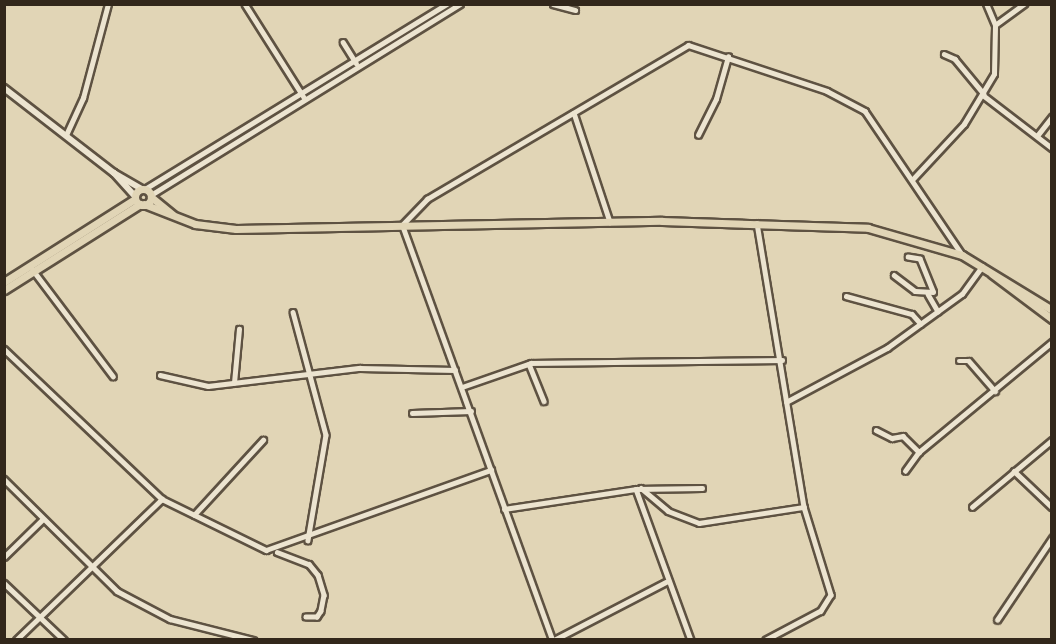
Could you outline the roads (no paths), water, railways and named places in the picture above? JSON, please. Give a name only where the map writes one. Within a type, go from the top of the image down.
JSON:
[{"type":"main road","points":[[4,88],[114,173],[147,192],[177,219]]},
{"type":"main road","points":[[114,173],[139,201],[177,219],[236,229],[610,222],[757,222],[868,228],[963,255],[1052,310]]},
{"type":"main road","points":[[4,290],[139,201],[147,192]]},
{"type":"main road","points":[[4,282],[139,201],[147,192]]},
{"type":"main road","points":[[985,268],[1052,319]]},
{"type":"street","points":[[66,135],[83,98],[108,4]]},
{"type":"street","points":[[245,4],[305,99]]},
{"type":"street","points":[[147,192],[339,78],[447,4]]},
{"type":"street","points":[[147,192],[354,60],[460,4]]},
{"type":"street","points":[[553,4],[575,10]]},
{"type":"street","points":[[912,180],[983,95],[995,65],[995,25],[986,4]]},
{"type":"street","points":[[995,25],[1024,4]]},
{"type":"street","points":[[343,42],[358,66]]},
{"type":"street","points":[[666,582],[553,639],[402,225],[428,200],[679,48],[688,45],[728,57],[854,104],[868,115],[963,255]]},
{"type":"street","points":[[944,54],[955,58],[983,95],[1052,148]]},
{"type":"street","points":[[698,135],[716,99],[728,57]]},
{"type":"street","points":[[336,72],[339,78]]},
{"type":"street","points":[[574,113],[610,222]]},
{"type":"street","points":[[1036,136],[1052,117]]},
{"type":"street","points":[[757,222],[782,360],[786,402],[804,507],[830,600],[821,611],[766,639]]},
{"type":"street","points":[[908,257],[921,259],[934,288],[928,294]]},
{"type":"street","points":[[786,402],[833,381],[921,324],[962,294],[985,268]]},
{"type":"street","points":[[33,270],[113,376]]},
{"type":"street","points":[[894,275],[928,294],[938,311]]},
{"type":"street","points":[[846,296],[912,314],[921,324]]},
{"type":"street","points":[[293,312],[327,446],[308,540]]},
{"type":"street","points":[[234,383],[239,329]]},
{"type":"street","points":[[905,471],[919,452],[1052,342]]},
{"type":"street","points":[[4,349],[162,499],[275,551],[309,564],[318,575],[324,595],[321,611],[317,617],[306,617]]},
{"type":"street","points":[[462,387],[529,364],[782,360]]},
{"type":"street","points":[[959,361],[969,361],[995,391]]},
{"type":"street","points":[[529,364],[544,401]]},
{"type":"street","points":[[160,375],[198,385],[360,368],[455,370]]},
{"type":"street","points":[[412,413],[471,411]]},
{"type":"street","points":[[876,430],[892,438],[903,436],[919,452]]},
{"type":"street","points":[[194,515],[263,440]]},
{"type":"street","points":[[972,507],[1052,440]]},
{"type":"street","points":[[275,551],[491,470]]},
{"type":"street","points":[[1014,471],[1052,507]]},
{"type":"street","points":[[4,479],[90,567],[151,611],[253,639]]},
{"type":"street","points":[[504,509],[639,489],[702,488]]},
{"type":"street","points":[[639,489],[668,511],[699,523],[804,507]]},
{"type":"street","points":[[639,489],[666,582],[691,639]]},
{"type":"street","points":[[16,639],[162,499]]},
{"type":"street","points":[[4,557],[43,519]]},
{"type":"street","points":[[997,620],[1052,538]]},
{"type":"street","points":[[4,583],[42,616],[64,639]]}]
